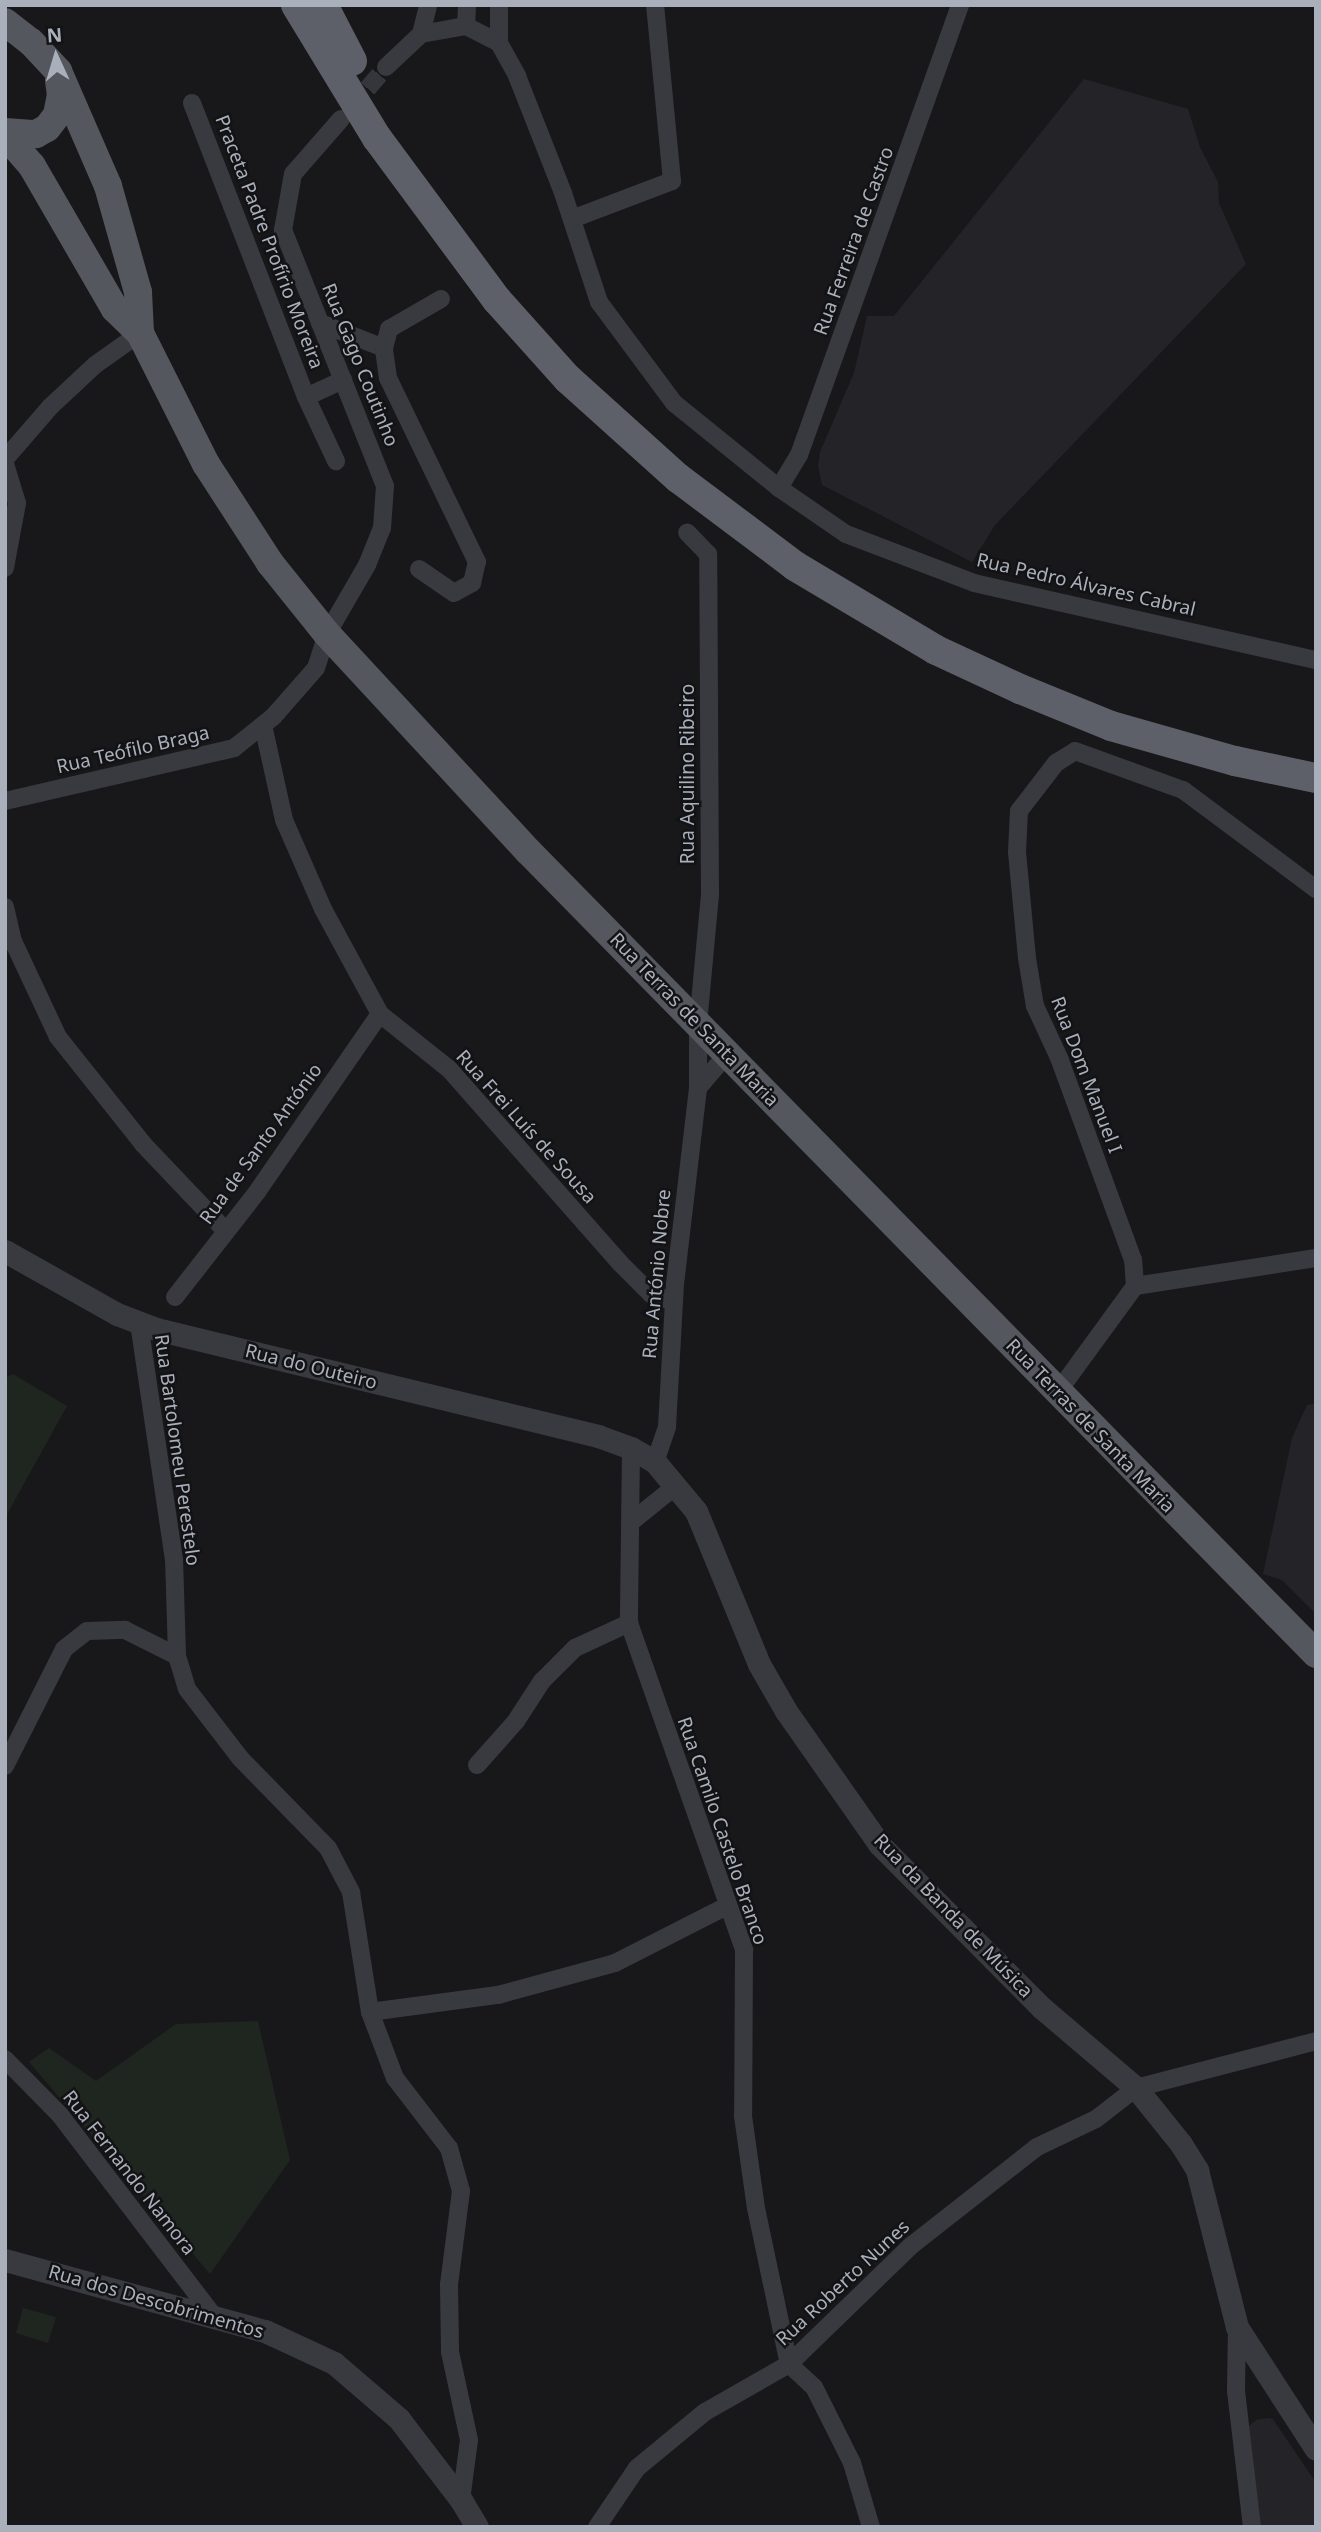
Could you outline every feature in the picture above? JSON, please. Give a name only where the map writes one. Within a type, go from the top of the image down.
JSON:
[{"type":"highway","points":[[296,5],[337,54],[383,133],[497,300],[568,379],[678,478],[795,566],[936,650],[1020,689],[1111,726],[1235,761],[1316,778]]},
{"type":"highway","points":[[323,5],[337,54]]},
{"type":"highway","points":[[383,133],[505,291],[578,369],[688,467],[804,551],[944,636],[1026,674],[1116,708],[1239,746],[1316,761]]},
{"type":"main road","points":[[5,22],[31,42],[58,71],[108,186],[138,292],[140,333]]},
{"type":"main road","points":[[5,134],[36,134],[47,128],[57,115],[61,95],[58,71]]},
{"type":"main road","points":[[5,134],[32,166],[114,309],[140,333]]},
{"type":"main road","name":"Rua Terras de Santa Maria","points":[[140,333],[206,464],[270,563],[327,634],[528,851],[1316,1654]]},
{"type":"street","points":[[5,22],[12,5]]},
{"type":"street","points":[[386,67],[421,34],[428,5]]},
{"type":"street","points":[[466,26],[467,5]]},
{"type":"street","points":[[421,34],[466,26],[499,43],[499,5]]},
{"type":"street","points":[[572,219],[672,181],[655,5]]},
{"type":"street","name":"Rua Ferreira de Castro","points":[[779,488],[799,455],[960,5]]},
{"type":"street","name":"Rua Pedro Álvares Cabral","points":[[499,43],[517,76],[572,219],[599,302],[674,403],[779,488],[846,534],[974,583],[1316,660]]},
{"type":"street","name":"Praceta Padre Profírio Moreira","points":[[192,103],[306,397],[335,461]]},
{"type":"street","name":"Rua Gago Coutinho","points":[[327,634],[367,565],[382,528],[385,486],[283,230],[293,174],[341,119]]},
{"type":"street","points":[[419,569],[454,593],[472,583],[477,562],[388,378],[384,348],[389,329],[441,299]]},
{"type":"street","points":[[320,323],[384,348]]},
{"type":"street","points":[[5,568],[17,503],[5,461],[50,407],[95,365],[140,333]]},
{"type":"street","name":"Praceta Padre Profírio Moreira","points":[[306,397],[343,380]]},
{"type":"street","name":"Rua Aquilino Ribeiro","points":[[687,532],[708,554],[710,895],[698,1024]]},
{"type":"street","points":[[263,725],[316,668],[327,634]]},
{"type":"street","name":"Rua Teófilo Braga","points":[[5,801],[234,748],[263,725]]},
{"type":"street","name":"Rua Frei Luís de Sousa","points":[[263,725],[284,820],[323,909],[380,1014],[449,1069],[651,1294],[674,1302]]},
{"type":"street","name":"Rua Dom Manuel I","points":[[1135,1286],[1133,1260],[1060,1059],[1035,1006],[1027,958],[1017,852],[1019,811],[1056,763],[1075,751],[1183,790],[1316,889]]},
{"type":"street","points":[[5,907],[13,941],[58,1037],[143,1144],[225,1230]]},
{"type":"street","name":"Rua de Santo António","points":[[175,1297],[257,1192],[380,1014]]},
{"type":"street","name":"Rua António Nobre","points":[[655,1462],[667,1427],[674,1302],[698,1088],[698,1024]]},
{"type":"street","points":[[698,1088],[727,1054]]},
{"type":"street","name":"Rua do Outeiro","points":[[5,1251],[139,1323],[345,1377],[598,1436],[631,1448],[655,1462]]},
{"type":"street","points":[[1057,1393],[1135,1286],[1316,1258]]},
{"type":"street","name":"Rua Bartolomeu Perestelo","points":[[139,1323],[174,1559],[177,1656],[187,1689],[241,1759],[328,1848],[351,1892],[370,2012],[395,2078],[449,2148],[461,2191],[449,2286],[450,2352],[470,2440],[461,2500]]},
{"type":"street","name":"Rua Camilo Castelo Branco","points":[[631,1448],[629,1623],[744,1950],[743,2116],[756,2207],[789,2364]]},
{"type":"street","name":"Rua da Banda de Música","points":[[655,1462],[677,1485],[696,1511],[759,1664],[786,1711],[879,1844],[1042,2008],[1136,2088],[1181,2144],[1197,2170],[1237,2327],[1315,2447]]},
{"type":"street","points":[[631,1522],[677,1485]]},
{"type":"street","points":[[477,1765],[516,1721],[542,1681],[575,1648],[629,1623]]},
{"type":"street","points":[[5,1766],[64,1650],[87,1631],[125,1630],[177,1656]]},
{"type":"street","points":[[370,2012],[498,1996],[615,1963],[727,1906]]},
{"type":"street","points":[[1136,2088],[1316,2041]]},
{"type":"street","name":"Rua Fernando Namora","points":[[5,2059],[60,2115],[215,2318]]},
{"type":"street","name":"Rua Roberto Nunes","points":[[597,2527],[636,2468],[705,2412],[789,2364],[912,2245],[1037,2147],[1096,2119],[1136,2088]]},
{"type":"street","name":"Rua dos Descobrimentos","points":[[5,2260],[265,2331],[334,2363],[399,2418],[461,2500],[477,2527]]},
{"type":"street","points":[[1237,2327],[1236,2391],[1252,2527]]},
{"type":"street","points":[[789,2364],[814,2387],[852,2463],[870,2527]]},
{"type":"shaded area","points":[[1084,79],[1188,109],[1200,147],[1218,182],[1219,203],[1246,264],[995,525],[972,562],[822,485],[818,466],[820,452],[854,373],[867,316],[894,316]]},
{"type":"shaded area","points":[[13,1374],[67,1406],[5,1518],[5,1378]]},
{"type":"shaded area","points":[[1316,1404],[1316,1614],[1282,1580],[1263,1574],[1292,1438],[1307,1405]]},
{"type":"shaded area","points":[[258,2021],[290,2160],[210,2274],[29,2062],[49,2048],[96,2081],[176,2024]]},
{"type":"shaded area","points":[[23,2308],[56,2317],[48,2343],[16,2333]]},
{"type":"shaded area","points":[[1273,2419],[1316,2483],[1316,2527],[1261,2527],[1248,2427],[1256,2420]]},
{"type":"tunnel","points":[[350,109],[386,67]]}]
